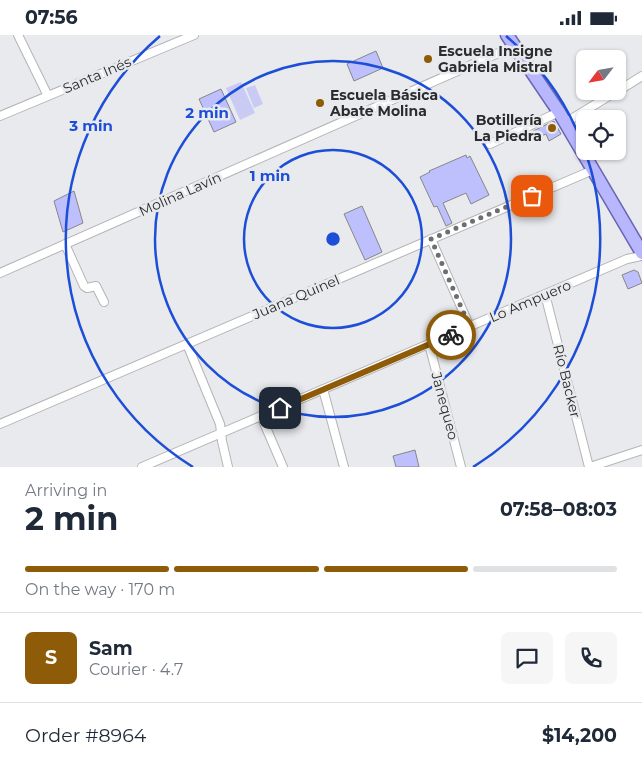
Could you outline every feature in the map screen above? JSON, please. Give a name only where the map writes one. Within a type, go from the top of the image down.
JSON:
[{"type":"main road","points":[[510,40],[562,117],[642,254]]},
{"type":"street","points":[[18,35],[48,96]]},
{"type":"street","name":"Santa Inés","points":[[0,116],[194,35]]},
{"type":"street","name":"Molina Lavín","points":[[0,273],[510,40]]},
{"type":"street","points":[[626,86],[642,76]]},
{"type":"street","points":[[490,143],[562,117],[598,100]]},
{"type":"street","name":"Juana Quinel","points":[[0,424],[593,170]]},
{"type":"street","points":[[431,239],[470,327]]},
{"type":"street","points":[[64,244],[84,286],[87,288],[96,286],[104,302]]},
{"type":"street","name":"Lo Ampuero","points":[[142,467],[642,254]]},
{"type":"street","name":"Río Backer","points":[[545,294],[590,467]]},
{"type":"street","points":[[187,344],[220,424],[228,467]]},
{"type":"street","name":"Janequeo","points":[[428,344],[462,467]]},
{"type":"street","points":[[323,389],[344,467]]},
{"type":"street","points":[[261,416],[284,467]]},
{"type":"street","points":[[590,467],[642,450]]},
{"type":"shaded area","points":[[241,82],[255,113],[240,120],[226,88]]},
{"type":"shaded area","points":[[255,85],[263,104],[254,108],[246,88]]},
{"type":"building","points":[[376,51],[383,68],[354,81],[347,64]]},
{"type":"building","points":[[221,89],[236,122],[214,132],[199,99]]},
{"type":"building","points":[[554,121],[561,134],[549,141],[546,134],[535,139],[531,132]]},
{"type":"building","points":[[466,155],[467,158],[470,156],[489,195],[471,204],[466,193],[443,203],[452,223],[446,226],[437,206],[434,207],[420,177],[429,171]]},
{"type":"building","points":[[74,191],[83,223],[63,232],[54,201]]},
{"type":"building","points":[[362,206],[382,252],[365,260],[344,214]]},
{"type":"building","points":[[634,270],[638,272],[642,283],[628,289],[622,275]]},
{"type":"building","points":[[415,450],[419,467],[396,467],[393,456]]},
{"type":"way so far","points":[[451,335],[470,327],[431,239],[532,196]]},
{"type":"place","name":"Escuela Insigne Gabriela Mistral","points":[[428,59]]},
{"type":"place","name":"Escuela Básica Abate Molina","points":[[320,103]]},
{"type":"place","name":"Botillería La Piedra","points":[[552,128]]},
{"type":"route","points":[[280,408],[451,335]]}]
